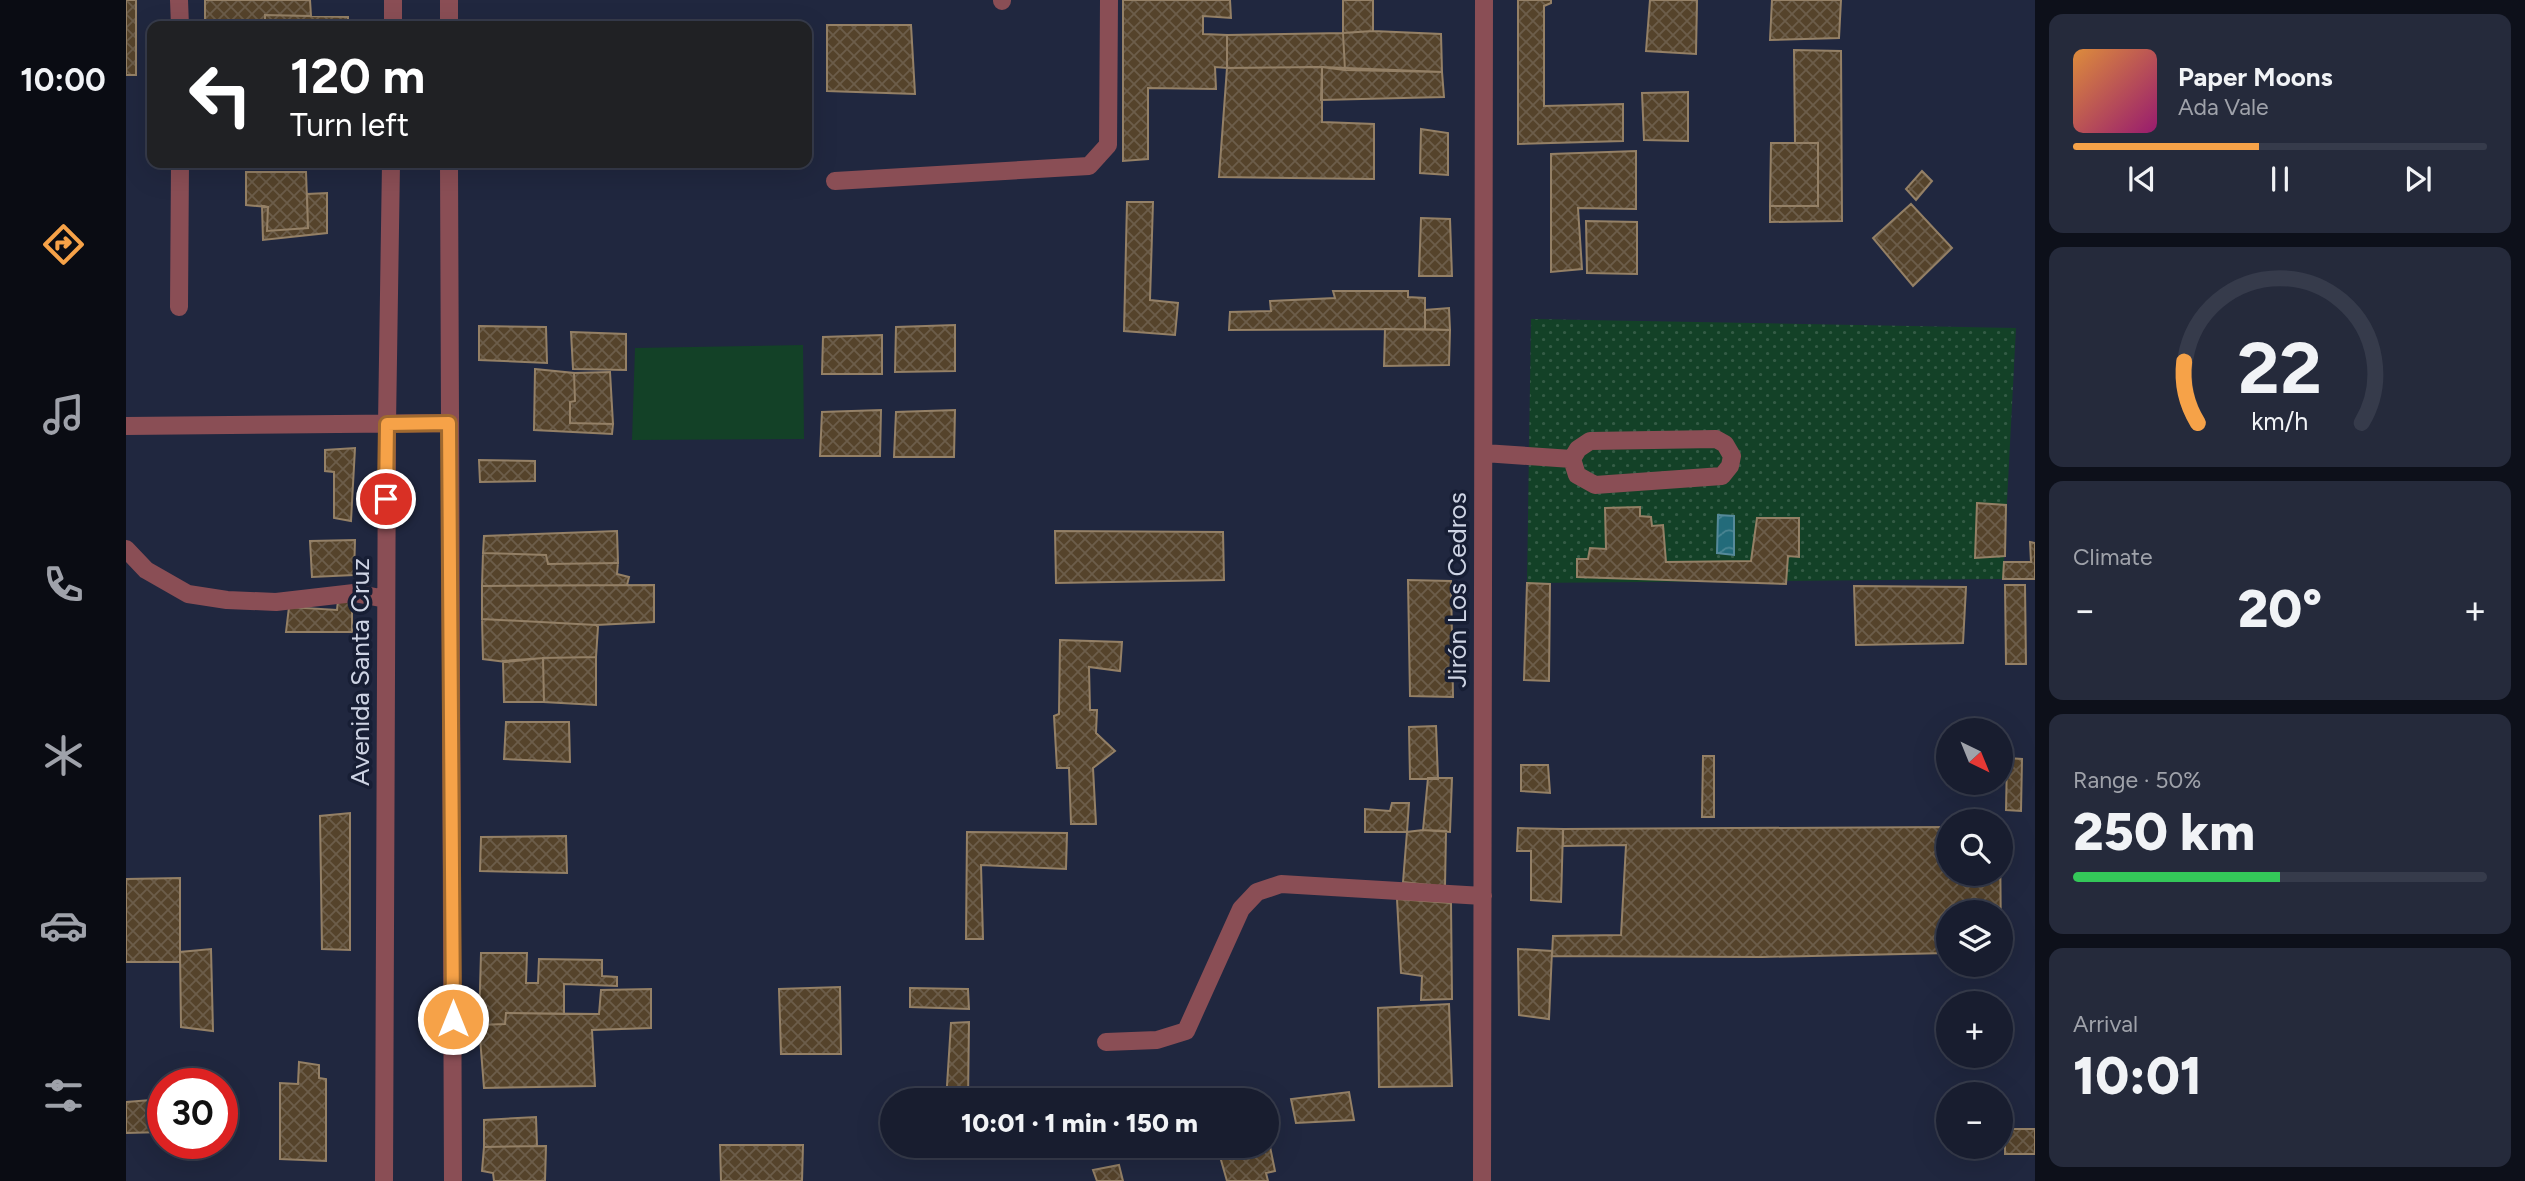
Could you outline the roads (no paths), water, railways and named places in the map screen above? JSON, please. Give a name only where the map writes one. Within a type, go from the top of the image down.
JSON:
[{"type":"street","points":[[179,0],[180,21]]},
{"type":"street","points":[[393,0],[393,21]]},
{"type":"street","points":[[450,0],[450,21]]},
{"type":"street","points":[[835,181],[1089,166],[1108,145],[1109,0]]},
{"type":"street","name":"Jirón Los Cedros","points":[[1482,1181],[1484,0]]},
{"type":"street","points":[[179,307],[180,168]]},
{"type":"street","name":"Avenida Santa Cruz","points":[[384,1181],[387,424],[391,168]]},
{"type":"street","points":[[450,168],[453,1181]]},
{"type":"street","points":[[126,426],[449,423]]},
{"type":"street","points":[[1716,439],[1725,444],[1732,456],[1730,466],[1722,477],[1595,485],[1577,475],[1572,459],[1578,449],[1590,441],[1716,439]]},
{"type":"street","points":[[1484,453],[1572,459]]},
{"type":"street","points":[[126,549],[146,569],[188,594],[227,600],[276,602],[354,593],[386,599]]},
{"type":"street","points":[[1106,1042],[1157,1040],[1186,1031],[1241,909],[1257,892],[1281,884],[1483,896]]},
{"type":"water","points":[[1718,515],[1734,516],[1734,555],[1717,553]]}]
